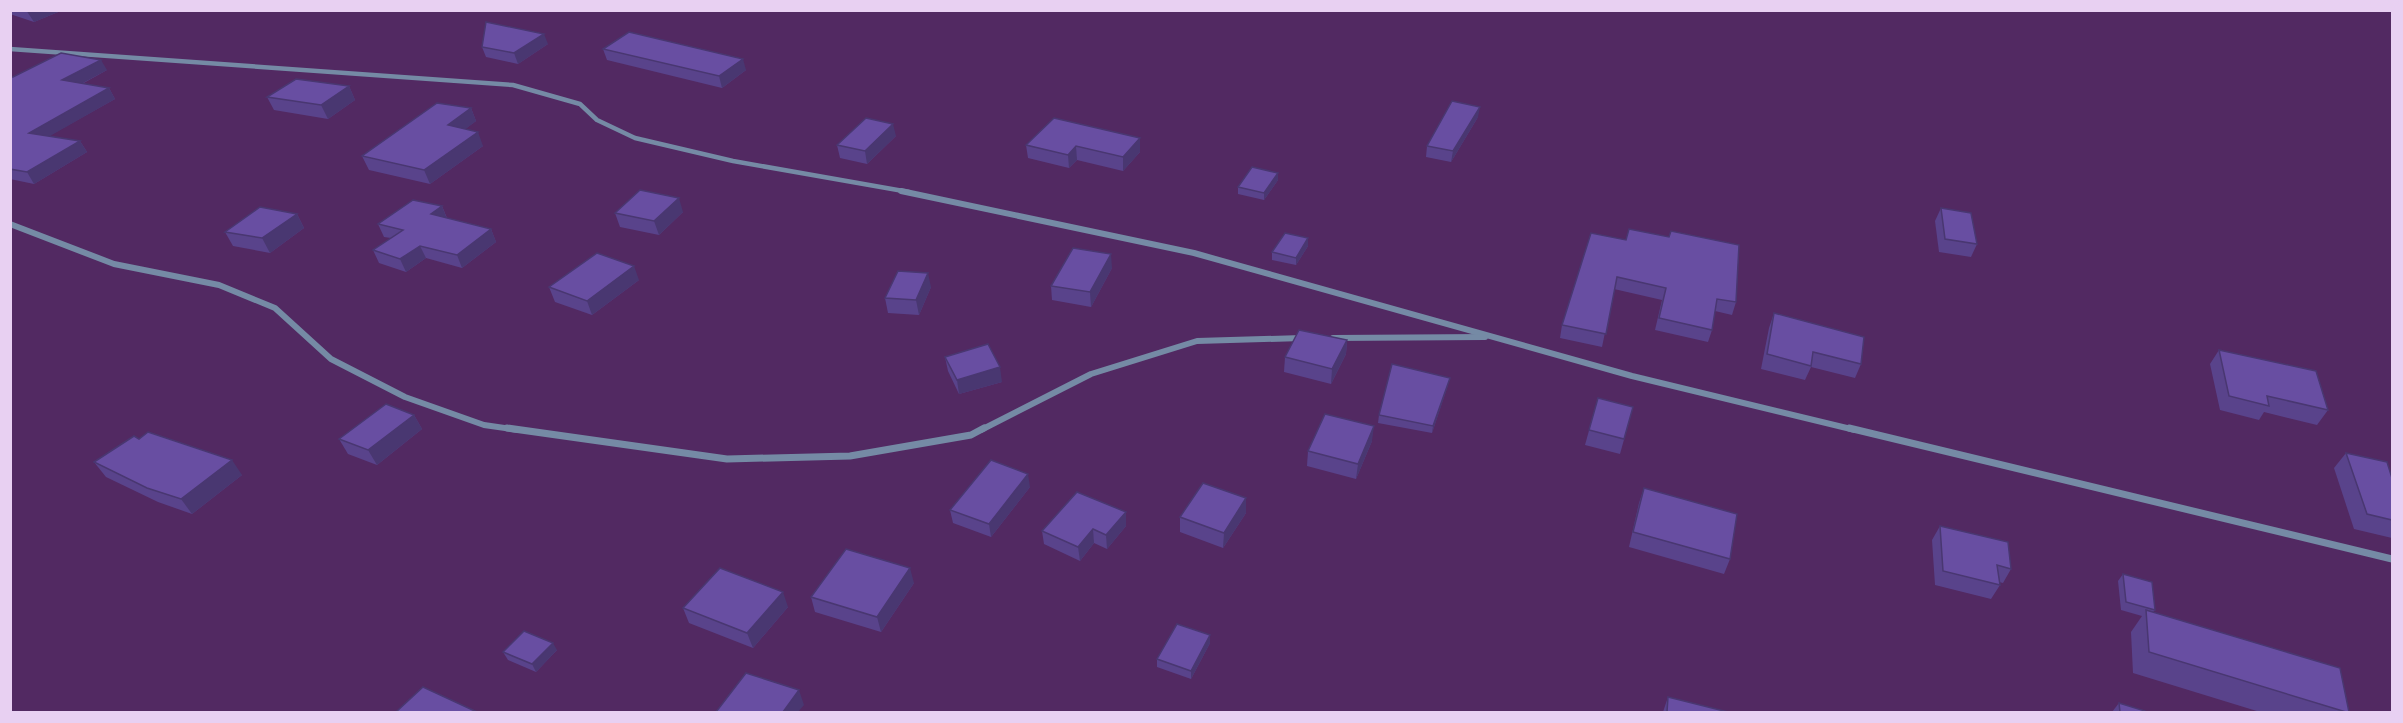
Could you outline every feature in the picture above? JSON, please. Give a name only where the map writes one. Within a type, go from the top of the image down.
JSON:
[{"type":"street","points":[[10,49],[154,62],[327,70],[513,86],[580,104],[597,120],[635,138],[733,161],[934,197],[1194,254],[1643,379],[2392,559]]},
{"type":"street","points":[[57,58],[66,53]]},
{"type":"street","points":[[10,224],[114,264],[219,285],[275,308],[331,359],[405,397],[484,425],[727,459],[850,456],[971,435],[1090,374],[1197,341],[1314,338]]},
{"type":"street","points":[[1325,338],[1494,337]]},
{"type":"building","points":[[486,22],[544,34],[514,53],[482,47]]},
{"type":"building","points":[[629,32],[743,59],[719,76],[603,49]]},
{"type":"building","points":[[61,53],[101,60],[62,80],[109,88],[29,133],[80,141],[27,172],[10,169],[10,77]]},
{"type":"building","points":[[296,79],[349,86],[321,105],[267,97]]},
{"type":"building","points":[[1452,101],[1480,107],[1453,151],[1427,146]]},
{"type":"building","points":[[437,103],[471,108],[448,125],[478,132],[424,170],[362,156]]},
{"type":"building","points":[[866,118],[893,124],[865,151],[837,145]]},
{"type":"building","points":[[1054,118],[1140,138],[1123,157],[1076,146],[1068,155],[1026,145]]},
{"type":"building","points":[[1252,167],[1278,173],[1264,193],[1238,187]]},
{"type":"building","points":[[640,190],[679,198],[654,221],[615,213]]},
{"type":"building","points":[[413,200],[442,206],[431,214],[491,229],[457,255],[420,246],[400,259],[373,250],[403,230],[378,224]]},
{"type":"building","points":[[260,207],[297,214],[262,238],[225,232]]},
{"type":"building","points":[[1941,208],[1971,213],[1977,244],[1945,239]]},
{"type":"building","points":[[1629,229],[1669,237],[1671,231],[1739,245],[1736,302],[1717,299],[1712,330],[1659,318],[1666,288],[1617,277],[1606,334],[1562,325],[1591,233],[1626,240]]},
{"type":"building","points":[[1285,233],[1308,238],[1296,258],[1272,252]]},
{"type":"building","points":[[1073,248],[1111,254],[1090,292],[1051,286]]},
{"type":"building","points":[[597,253],[634,266],[587,301],[549,287]]},
{"type":"building","points":[[898,271],[928,273],[916,300],[885,298]]},
{"type":"building","points":[[1774,313],[1864,337],[1861,364],[1813,352],[1811,366],[1767,354]]},
{"type":"building","points":[[1299,330],[1347,340],[1332,369],[1285,357]]},
{"type":"building","points":[[988,344],[1000,367],[957,380],[945,357]]},
{"type":"building","points":[[2219,350],[2316,371],[2328,410],[2267,396],[2269,406],[2229,396]]},
{"type":"building","points":[[1392,364],[1450,378],[1433,426],[1379,415]]},
{"type":"building","points":[[1598,398],[1633,407],[1624,439],[1589,430]]},
{"type":"building","points":[[386,404],[414,415],[368,450],[339,439]]},
{"type":"building","points":[[1325,414],[1374,426],[1358,464],[1308,451]]},
{"type":"building","points":[[148,432],[232,460],[181,499],[147,488],[94,462],[134,436],[139,439]]},
{"type":"building","points":[[2346,453],[2387,462],[2392,478],[2392,520],[2367,514]]},
{"type":"building","points":[[991,460],[1028,474],[989,524],[950,510]]},
{"type":"building","points":[[1203,483],[1246,498],[1224,533],[1180,517]]},
{"type":"building","points":[[1644,488],[1737,514],[1730,559],[1633,532]]},
{"type":"building","points":[[1077,492],[1126,512],[1106,535],[1093,529],[1078,547],[1042,531]]},
{"type":"building","points":[[1940,526],[2008,542],[2011,569],[1997,565],[2000,585],[1943,571]]},
{"type":"building","points":[[846,549],[910,568],[877,617],[811,597]]},
{"type":"building","points":[[720,568],[783,592],[747,633],[683,608]]},
{"type":"building","points":[[2123,574],[2152,582],[2155,610],[2126,602]]},
{"type":"building","points":[[2146,610],[2340,668],[2349,712],[2149,652]]},
{"type":"building","points":[[1177,624],[1210,635],[1191,671],[1157,659]]},
{"type":"building","points":[[524,631],[553,643],[532,664],[503,652]]},
{"type":"building","points":[[746,673],[799,690],[783,712],[716,712]]},
{"type":"building","points":[[423,687],[477,712],[396,712]]},
{"type":"building","points":[[1668,697],[1728,712],[1667,712]]},
{"type":"building","points":[[2119,703],[2145,711],[2145,712],[2120,712]]}]
